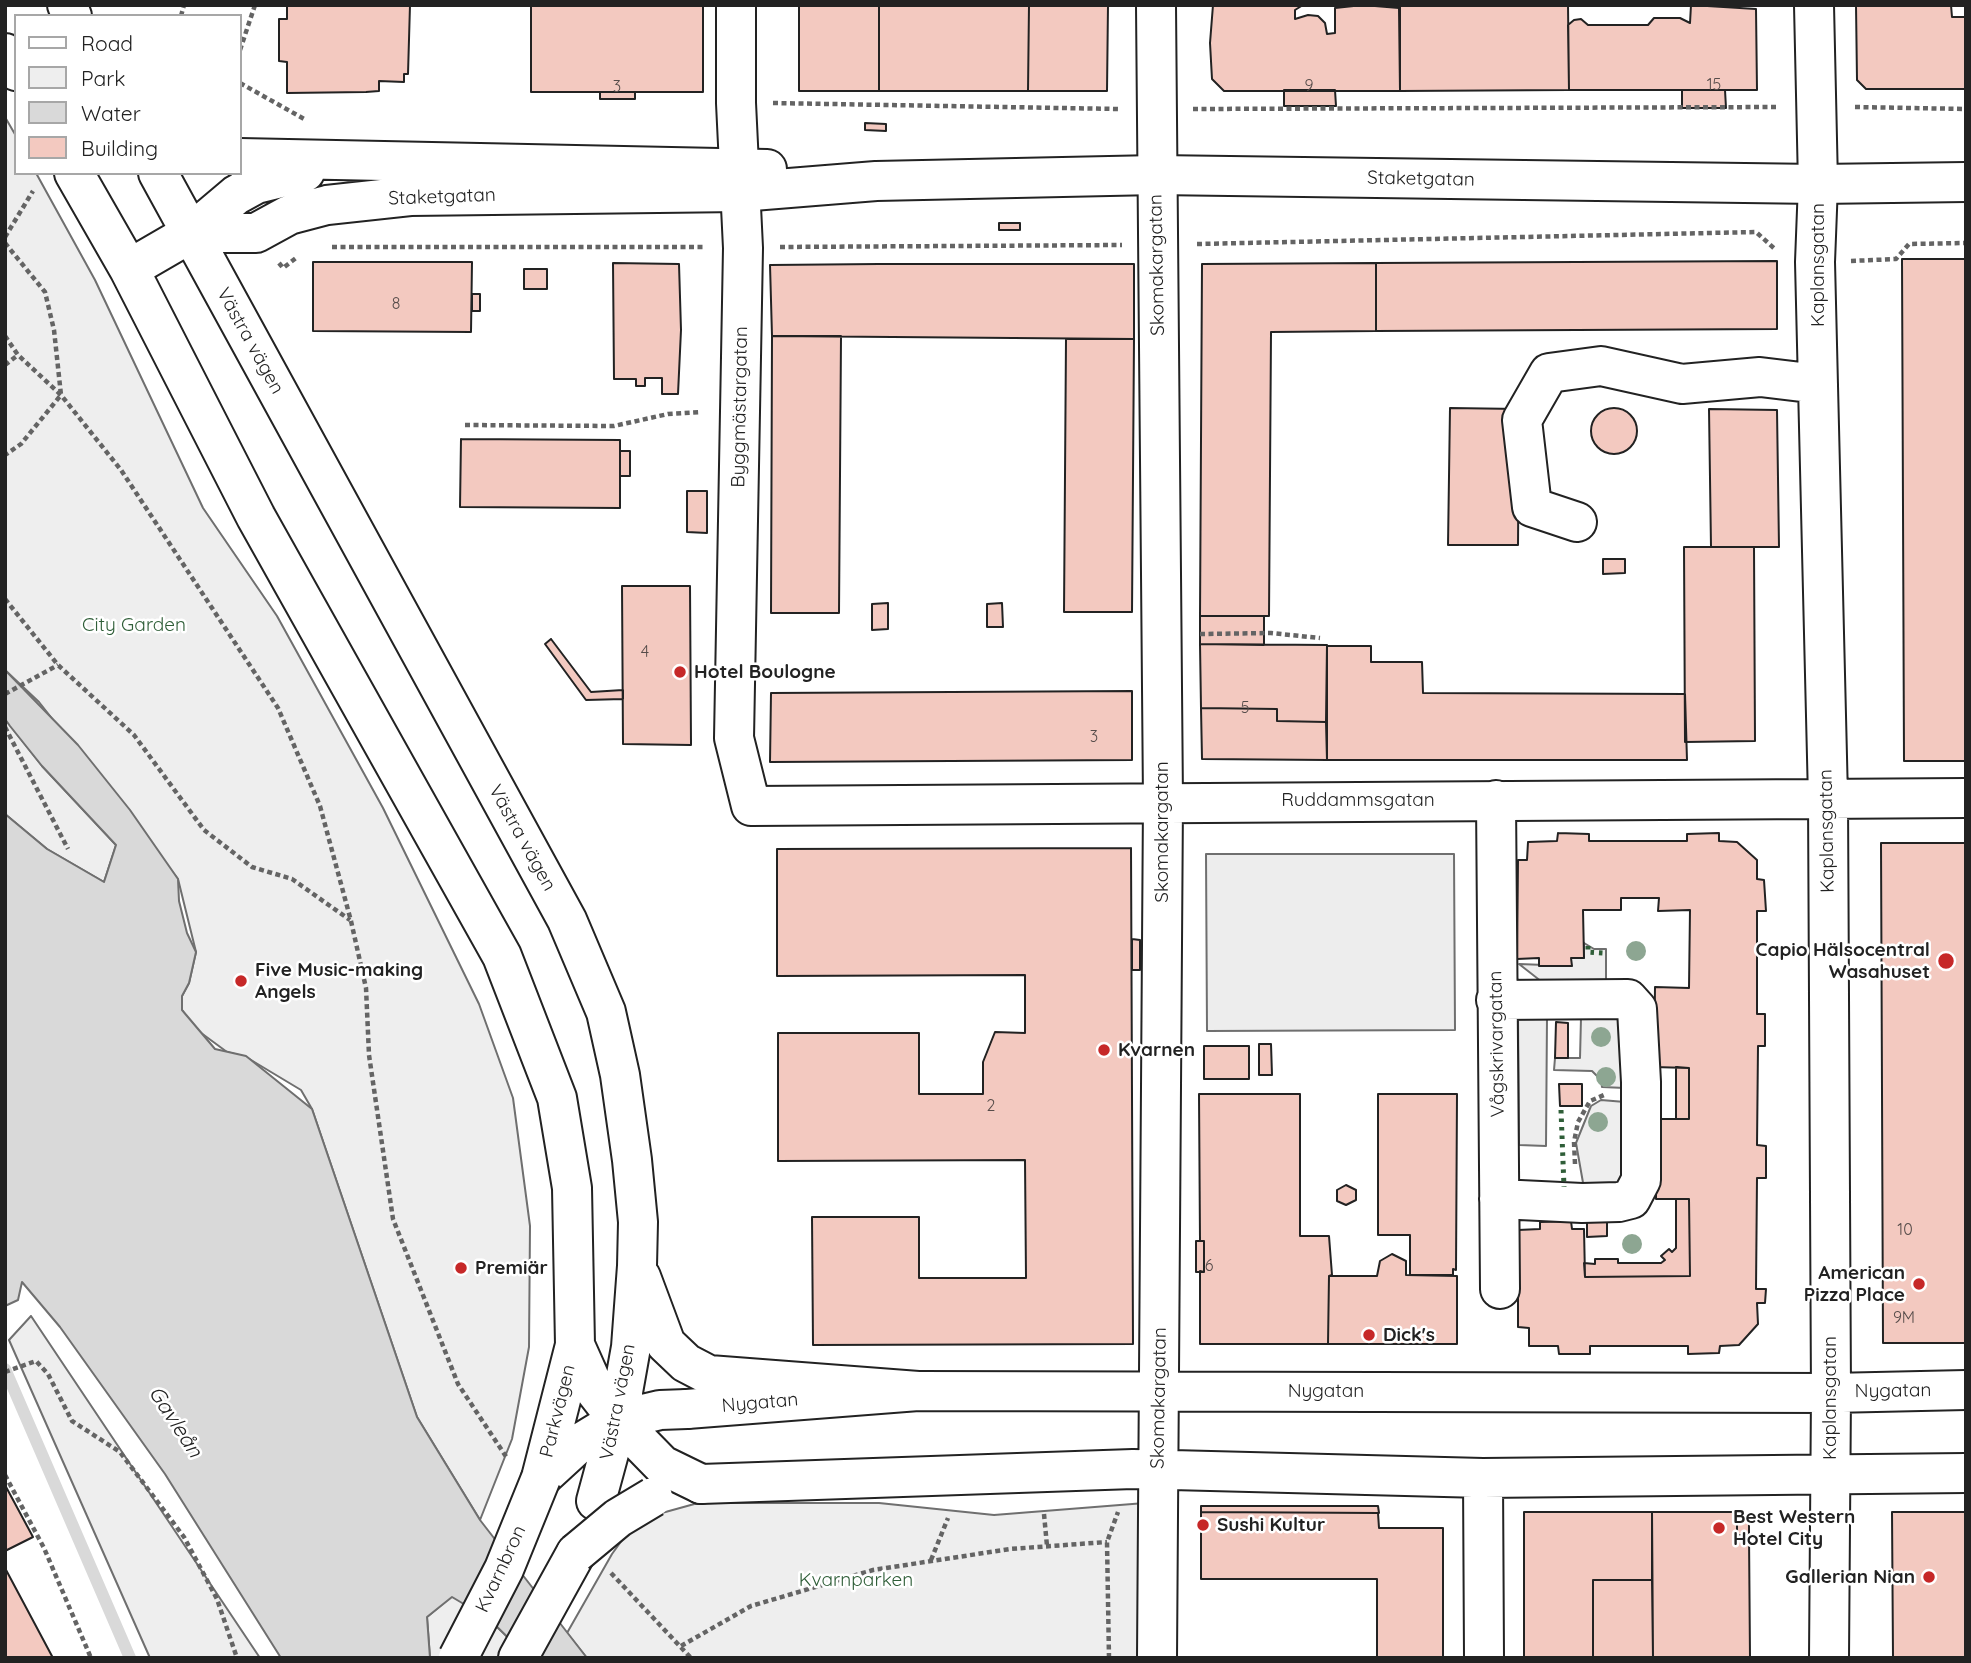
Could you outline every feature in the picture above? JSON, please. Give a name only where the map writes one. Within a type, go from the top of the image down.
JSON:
[{"type":"street","name":"Byggmästargatan","points":[[736,5],[736,103],[743,247],[734,738],[751,806]]},
{"type":"street","name":"Skomakargatan","points":[[1156,5],[1156,245],[1163,801],[1158,1391],[1145,1469],[1157,1658]]},
{"type":"street","name":"Kaplansgatan","points":[[1814,5],[1818,184],[1815,262],[1828,798],[1831,1393],[1829,1658]]},
{"type":"street","name":"Staketgatan","points":[[242,158],[740,179],[877,181],[1156,175],[1818,184],[1966,182]]},
{"type":"street","name":"Staketgatan","points":[[191,233],[236,195],[256,184],[348,162]]},
{"type":"street","points":[[75,175],[129,269],[256,517],[502,956],[557,1098],[572,1188],[575,1345],[596,1392],[618,1420],[662,1465],[701,1484]]},
{"type":"street","name":"Västra vägen","points":[[159,175],[567,920],[606,1012],[620,1075],[636,1210],[637,1266],[631,1348],[618,1420],[596,1501],[589,1558]]},
{"type":"street","name":"Staketgatan","points":[[191,233],[256,233],[289,215],[327,205],[410,196],[740,179]]},
{"type":"street","points":[[129,269],[191,233]]},
{"type":"street","points":[[1577,522],[1532,507],[1522,420],[1549,373],[1601,366],[1682,384],[1760,377],[1818,384]]},
{"type":"street","name":"Ruddammsgatan","points":[[751,806],[1163,801],[1966,798]]},
{"type":"street","name":"Vågskrivargatan","points":[[1496,800],[1500,1289]]},
{"type":"street","points":[[1496,1000],[1628,999],[1637,1009],[1641,1094],[1641,1180],[1636,1195],[1619,1202],[1499,1199]]},
{"type":"street","points":[[637,1266],[666,1344],[686,1363],[709,1375],[918,1391]]},
{"type":"street","name":"Parkvägen","points":[[527,1472],[575,1345]]},
{"type":"street","name":"Nygatan","points":[[527,1472],[618,1420],[660,1410],[918,1391],[1831,1393],[1966,1390]]},
{"type":"street","points":[[518,1658],[618,1518],[653,1497],[701,1484],[1145,1469],[1483,1478],[1830,1472],[1966,1473]]},
{"type":"street","name":"Kvarnbron","points":[[458,1658],[504,1569],[527,1472]]},
{"type":"street","points":[[1483,1478],[1483,1658]]},
{"type":"path","points":[[242,44],[254,5]]},
{"type":"path","points":[[242,84],[314,125]]},
{"type":"path","points":[[736,103],[1156,109],[1815,106],[1966,109]]},
{"type":"path","points":[[5,237],[33,191]]},
{"type":"path","points":[[330,247],[1156,245],[1756,232],[1787,260],[1815,262],[1896,259],[1909,244],[1966,243]]},
{"type":"path","points":[[256,233],[283,268],[300,255]]},
{"type":"path","points":[[5,243],[45,292],[54,330],[61,395],[21,443],[5,455]]},
{"type":"path","points":[[5,336],[18,355],[61,395],[121,470],[278,708],[320,806],[351,921],[366,988],[369,1055],[393,1219],[458,1384],[527,1472]]},
{"type":"path","points":[[5,365],[18,355]]},
{"type":"path","points":[[465,425],[614,426],[668,414],[740,408]]},
{"type":"path","points":[[5,599],[58,666],[134,735],[204,830],[252,867],[292,879],[351,921]]},
{"type":"path","points":[[1161,651],[1192,634],[1271,633],[1320,638]]},
{"type":"path","points":[[5,694],[58,666]]},
{"type":"path","points":[[5,727],[68,849]]},
{"type":"path","points":[[1582,1203],[1574,1142],[1585,1110],[1590,1101],[1600,1095],[1641,1094]]},
{"type":"path","points":[[5,1372],[36,1362],[48,1374],[72,1421],[120,1451],[184,1537],[217,1600],[237,1658]]},
{"type":"path","points":[[1109,1658],[1107,1542],[1145,1469]]},
{"type":"path","points":[[5,1475],[44,1548],[91,1658]]},
{"type":"path","points":[[1044,1514],[1047,1546]]},
{"type":"path","points":[[930,1561],[948,1518]]},
{"type":"path","points":[[681,1646],[751,1606],[873,1570],[1047,1546],[1107,1542]]},
{"type":"path","points":[[589,1558],[691,1658]]},
{"type":"green space","name":"City Garden","points":[[5,117],[14,133],[14,175],[37,175],[95,280],[203,508],[277,616],[383,808],[479,1004],[513,1098],[530,1226],[529,1347],[512,1439],[480,1520],[417,1417],[312,1109],[301,1090],[246,1057],[227,1052],[193,1027],[182,1010],[182,996],[189,983],[196,952],[178,879],[39,702],[5,670]]},
{"type":"green space","points":[[5,719],[42,766],[116,845],[104,882],[47,849],[5,814]]},
{"type":"green space","points":[[1584,943],[1594,949],[1606,949],[1606,983],[1551,989],[1519,964],[1571,966],[1571,958],[1584,958]]},
{"type":"green space","points":[[1618,1015],[1625,1088],[1602,1087],[1601,1080],[1592,1071],[1554,1070],[1555,1058],[1580,1058],[1581,1018]]},
{"type":"green space","points":[[1601,1100],[1625,1102],[1625,1181],[1585,1194],[1576,1143],[1591,1106]]},
{"type":"green space","points":[[31,1316],[260,1658],[150,1658],[9,1340]]},
{"type":"green space","name":"Kvarnparken","points":[[698,1503],[879,1503],[994,1515],[1145,1503],[1145,1658],[587,1658],[567,1633],[612,1554],[625,1536],[651,1516]]},
{"type":"green space","points":[[452,1596],[489,1619],[529,1658],[430,1658],[427,1617]]},
{"type":"shaded area","points":[[1206,854],[1454,854],[1455,1030],[1207,1031]]},
{"type":"shaded area","points":[[1518,1016],[1547,1017],[1546,1146],[1519,1145]]},
{"type":"water","name":"Gavleån","points":[[5,670],[78,745],[130,810],[178,879],[179,901],[187,933],[196,952],[189,983],[182,996],[182,1010],[215,1049],[246,1056],[312,1109],[417,1417],[480,1520],[587,1658],[529,1658],[489,1619],[452,1597],[427,1617],[430,1658],[281,1658],[165,1474],[60,1327],[22,1282],[18,1300],[5,1306],[5,814],[47,849],[104,882],[116,845],[42,766],[5,719]]},
{"type":"building","points":[[287,5],[410,5],[408,74],[404,74],[404,82],[379,81],[379,91],[287,93],[287,62],[279,61],[279,19],[287,19]]},
{"type":"building","points":[[531,5],[703,5],[703,92],[531,92]]},
{"type":"building","points":[[799,5],[879,5],[879,91],[799,91]]},
{"type":"building","points":[[879,5],[1029,5],[1028,91],[879,91]]},
{"type":"building","points":[[1029,5],[1108,5],[1107,91],[1028,91]]},
{"type":"building","points":[[1213,5],[1303,5],[1295,10],[1295,19],[1308,15],[1318,16],[1325,23],[1327,34],[1335,33],[1335,8],[1363,5],[1399,8],[1400,91],[1224,91],[1212,79],[1210,43]]},
{"type":"building","points":[[1400,5],[1568,5],[1569,90],[1400,91]]},
{"type":"building","points":[[1691,5],[1756,9],[1757,90],[1569,90],[1568,25],[1574,20],[1581,19],[1588,25],[1648,25],[1654,18],[1680,18],[1690,23]]},
{"type":"building","points":[[1856,5],[1951,5],[1952,17],[1966,17],[1966,89],[1866,89],[1857,80]]},
{"type":"building","points":[[1284,90],[1335,90],[1336,106],[1284,106]]},
{"type":"building","points":[[1682,90],[1725,90],[1726,108],[1682,108]]},
{"type":"building","points":[[600,92],[635,92],[635,99],[600,99]]},
{"type":"building","points":[[865,123],[886,124],[886,131],[865,130]]},
{"type":"building","points":[[999,223],[1020,223],[1020,230],[999,230]]},
{"type":"building","points":[[1902,259],[1966,259],[1966,761],[1904,761]]},
{"type":"building","points":[[1777,261],[1777,329],[1376,331],[1376,263]]},
{"type":"building","points":[[313,262],[472,262],[471,332],[313,331]]},
{"type":"building","points":[[613,263],[679,264],[681,330],[678,394],[662,394],[662,378],[645,378],[645,386],[636,386],[636,379],[614,379]]},
{"type":"building","points":[[1376,263],[1376,331],[1271,332],[1269,616],[1200,616],[1202,264]]},
{"type":"building","points":[[1134,264],[1134,339],[772,336],[770,265]]},
{"type":"building","points":[[524,269],[547,269],[547,289],[524,289]]},
{"type":"building","points":[[472,294],[480,294],[480,311],[472,311]]},
{"type":"building","points":[[772,336],[841,336],[839,613],[771,613]]},
{"type":"building","points":[[1066,339],[1134,339],[1132,612],[1064,612]]},
{"type":"building","points":[[1450,408],[1519,409],[1518,545],[1448,545]]},
{"type":"building","points":[[1614,408],[1631,414],[1637,431],[1631,448],[1614,454],[1597,448],[1591,431],[1597,414]]},
{"type":"building","points":[[1709,409],[1777,410],[1779,547],[1711,547]]},
{"type":"building","points":[[461,439],[620,440],[620,508],[460,507]]},
{"type":"building","points":[[620,451],[630,451],[630,476],[620,476]]},
{"type":"building","points":[[687,491],[707,491],[707,533],[687,532]]},
{"type":"building","points":[[1684,547],[1754,547],[1755,741],[1685,742]]},
{"type":"building","points":[[1603,559],[1625,559],[1625,573],[1603,574]]},
{"type":"building","points":[[622,586],[690,586],[691,745],[623,744]]},
{"type":"building","points":[[888,603],[888,629],[872,630],[872,604]]},
{"type":"building","points":[[1002,603],[1003,627],[987,627],[987,604]]},
{"type":"building","points":[[1200,616],[1264,616],[1264,645],[1200,644]]},
{"type":"building","points":[[551,639],[591,692],[623,690],[623,699],[586,700],[545,644]]},
{"type":"building","points":[[1200,644],[1327,645],[1326,722],[1277,721],[1277,709],[1201,708]]},
{"type":"building","points":[[1327,646],[1371,646],[1371,662],[1422,662],[1423,693],[1685,694],[1687,760],[1327,760]]},
{"type":"building","points":[[1132,691],[1132,760],[770,762],[771,693]]},
{"type":"building","points":[[1201,708],[1277,709],[1277,721],[1326,722],[1327,760],[1202,759]]},
{"type":"building","points":[[1558,833],[1589,834],[1589,841],[1687,841],[1687,834],[1719,833],[1719,841],[1737,842],[1757,860],[1757,879],[1764,880],[1766,911],[1757,911],[1757,1014],[1765,1014],[1765,1046],[1758,1046],[1757,1145],[1766,1146],[1766,1178],[1757,1178],[1756,1289],[1766,1289],[1765,1303],[1757,1303],[1758,1324],[1739,1345],[1720,1346],[1719,1353],[1688,1354],[1688,1346],[1590,1346],[1590,1354],[1559,1354],[1558,1346],[1529,1346],[1529,1328],[1518,1327],[1518,1230],[1540,1229],[1540,1222],[1571,1221],[1572,1229],[1584,1229],[1585,1277],[1690,1276],[1689,1199],[1656,1199],[1656,1119],[1689,1119],[1689,1068],[1654,1067],[1655,987],[1689,988],[1690,910],[1658,911],[1659,898],[1621,898],[1621,910],[1583,910],[1584,958],[1571,958],[1572,966],[1539,966],[1539,958],[1517,959],[1518,860],[1527,860],[1528,842],[1557,841]]},
{"type":"building","points":[[1881,843],[1966,843],[1966,1343],[1883,1343]]},
{"type":"building","points":[[1131,848],[1133,1344],[813,1345],[812,1217],[919,1217],[919,1278],[1026,1278],[1025,1160],[778,1161],[778,1033],[919,1033],[919,1094],[983,1094],[983,1062],[995,1032],[1025,1033],[1025,975],[777,976],[777,849]]},
{"type":"building","points":[[1132,939],[1140,940],[1140,970],[1132,970]]},
{"type":"building","points":[[1556,1022],[1568,1023],[1568,1058],[1555,1058]]},
{"type":"building","points":[[1259,1044],[1271,1044],[1272,1075],[1259,1075]]},
{"type":"building","points":[[1204,1046],[1249,1046],[1249,1079],[1204,1079]]},
{"type":"building","points":[[1676,1067],[1689,1068],[1689,1119],[1676,1119]]},
{"type":"building","points":[[1559,1084],[1582,1084],[1582,1106],[1560,1106]]},
{"type":"building","points":[[1199,1094],[1300,1094],[1300,1236],[1329,1236],[1332,1275],[1329,1276],[1328,1344],[1200,1344],[1200,1271],[1204,1272],[1204,1241],[1200,1241]]},
{"type":"building","points":[[1378,1094],[1457,1094],[1456,1270],[1453,1269],[1453,1275],[1410,1275],[1410,1235],[1378,1235]]},
{"type":"building","points":[[1346,1185],[1356,1190],[1356,1200],[1346,1205],[1337,1201],[1337,1190]]},
{"type":"building","points":[[1676,1199],[1689,1199],[1690,1276],[1585,1277],[1584,1263],[1595,1264],[1595,1259],[1618,1259],[1618,1263],[1661,1263],[1665,1260],[1661,1256],[1669,1249],[1672,1252],[1676,1248]]},
{"type":"building","points":[[1587,1222],[1607,1222],[1607,1236],[1587,1237]]},
{"type":"building","points":[[1196,1241],[1204,1241],[1204,1272],[1196,1272]]},
{"type":"building","points":[[1392,1254],[1406,1261],[1406,1275],[1457,1276],[1457,1344],[1328,1344],[1329,1276],[1377,1276],[1380,1261]]},
{"type":"building","points":[[5,1485],[33,1537],[5,1551]]},
{"type":"building","points":[[1201,1506],[1378,1506],[1379,1513],[1201,1512]]},
{"type":"building","points":[[1201,1512],[1378,1513],[1379,1528],[1443,1528],[1443,1658],[1377,1658],[1377,1579],[1201,1579]]},
{"type":"building","points":[[1524,1512],[1652,1512],[1652,1580],[1593,1580],[1593,1658],[1524,1658]]},
{"type":"building","points":[[1652,1512],[1737,1512],[1737,1535],[1749,1535],[1750,1658],[1653,1658]]},
{"type":"building","points":[[1737,1512],[1749,1522],[1749,1535],[1737,1535]]},
{"type":"building","name":"Gallerian Nian","points":[[1892,1512],[1966,1512],[1966,1658],[1893,1658]]},
{"type":"building","points":[[5,1568],[53,1658],[5,1658]]},
{"type":"building","points":[[1593,1580],[1652,1580],[1653,1658],[1593,1658]]},
{"type":"waterway","points":[[5,1369],[130,1658]]},
{"type":"hedge","points":[[1588,946],[1588,952],[1603,953]]},
{"type":"hedge","points":[[1561,1110],[1564,1187]]},
{"type":"place","name":"Hotel Boulogne","points":[[680,672]]},
{"type":"place","name":"Capio Hälsocentral Wasahuset","points":[[1946,961]]},
{"type":"place","name":"Five Music-making Angels","points":[[241,981]]},
{"type":"place","name":"Kvarnen","points":[[1104,1050]]},
{"type":"place","name":"Premiär","points":[[461,1268]]},
{"type":"place","name":"American Pizza Place","points":[[1919,1284]]},
{"type":"place","name":"Dick's","points":[[1369,1335]]},
{"type":"place","name":"Sushi Kultur","points":[[1203,1525]]},
{"type":"place","name":"Best Western Hotel City","points":[[1719,1528]]},
{"type":"place","name":"Gallerian Nian","points":[[1929,1577]]}]
